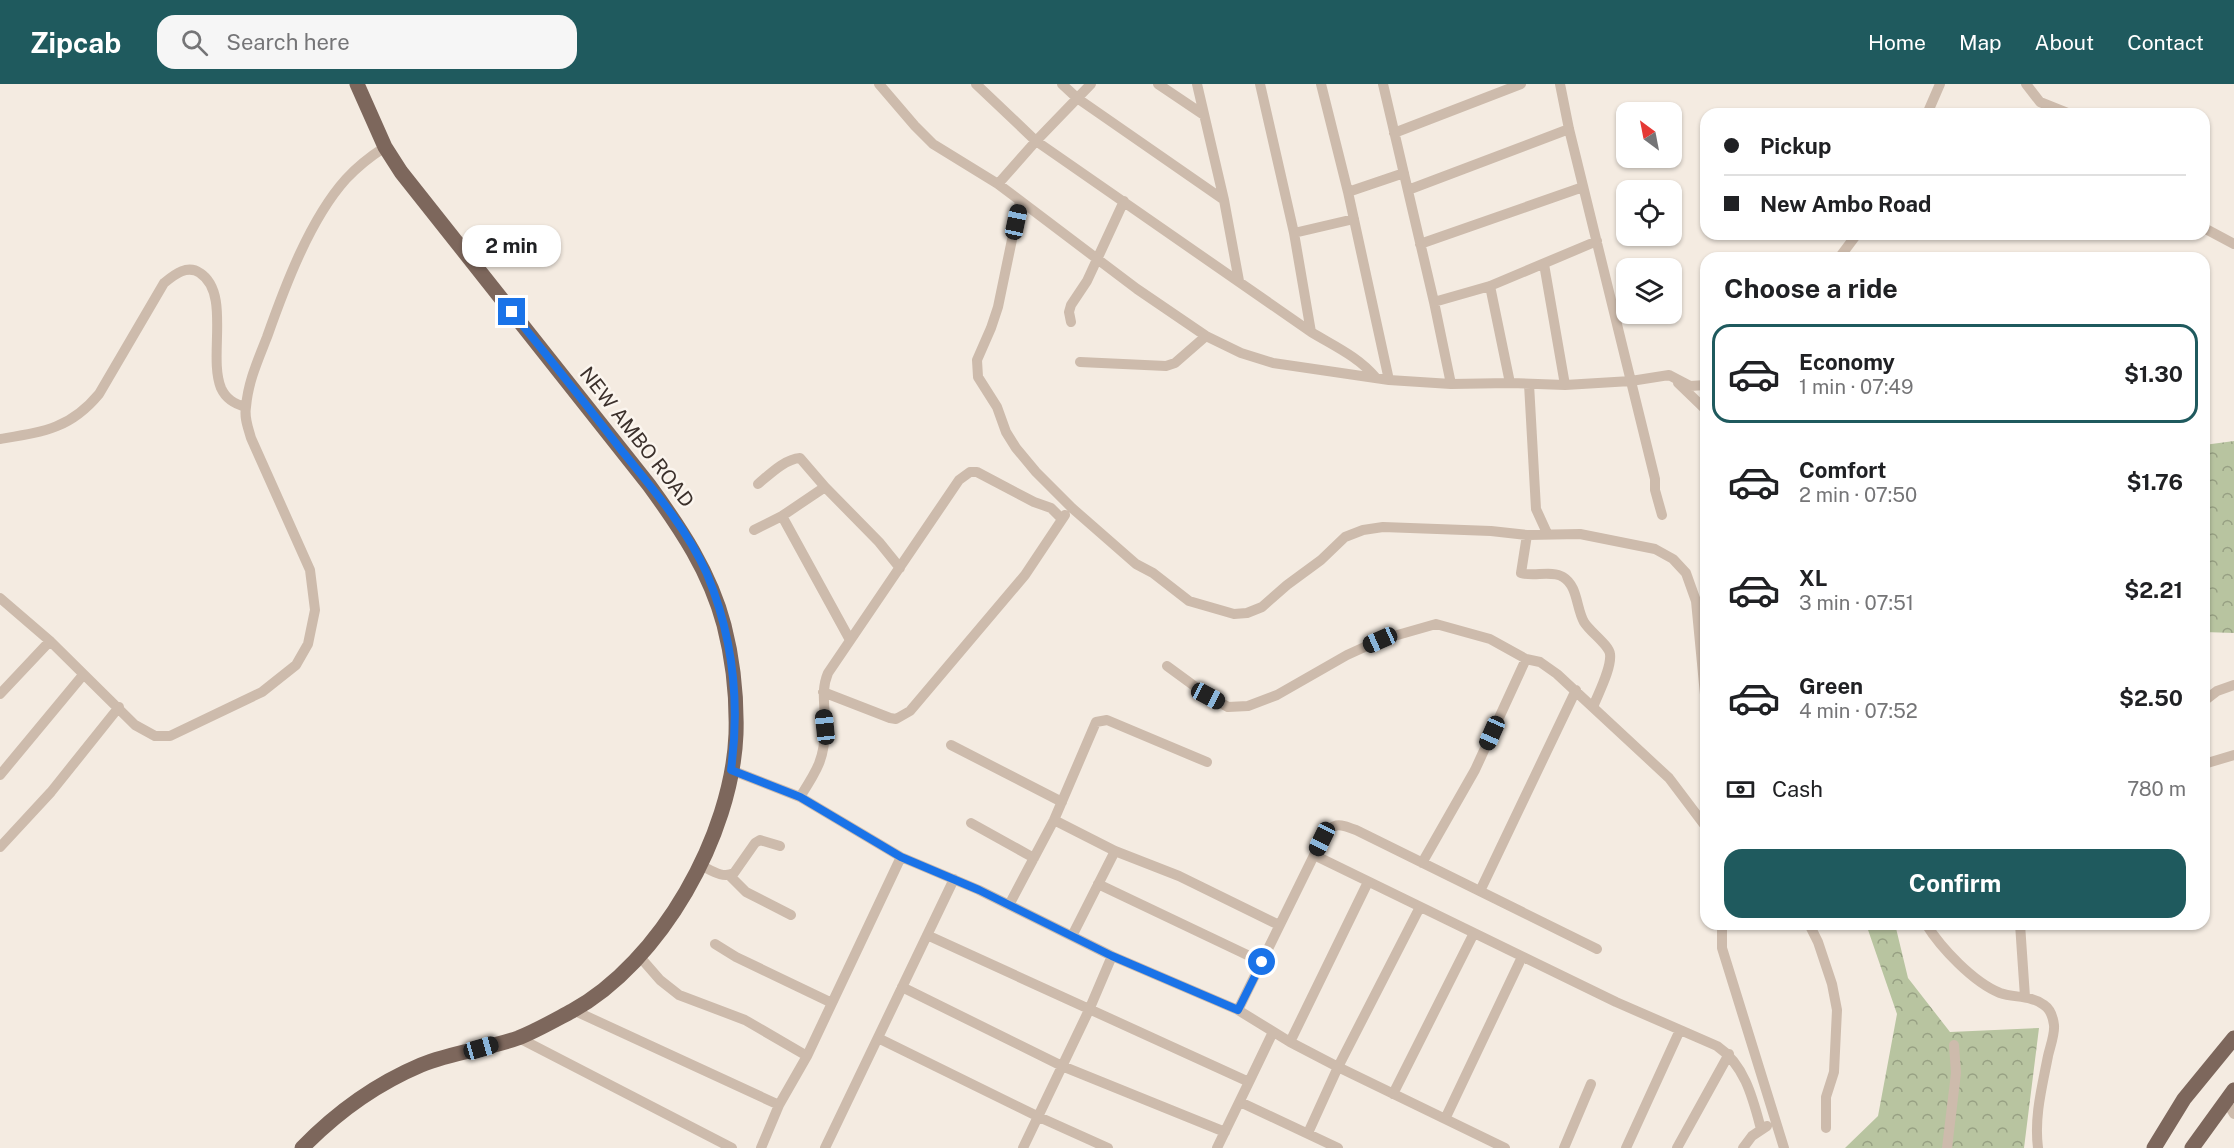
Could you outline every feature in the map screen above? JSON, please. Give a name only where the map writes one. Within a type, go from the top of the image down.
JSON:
[{"type":"main road","name":"NEW AMBO ROAD","points":[[302,1148],[343,1110],[371,1091],[422,1065],[519,1038],[573,1010],[604,990],[640,957],[682,899],[708,850],[730,781],[736,735],[734,685],[724,624],[706,574],[686,537],[649,485],[426,204],[386,147],[357,84]]},
{"type":"main road","points":[[2154,1148],[2184,1099],[2234,1038]]},
{"type":"main road","points":[[2192,1148],[2231,1102]]},
{"type":"street","points":[[879,84],[928,140],[998,184],[1098,260],[1206,336],[1241,352],[1274,363],[1389,380],[1451,384],[1565,385],[1631,381],[1669,375],[1690,386],[1700,385]]},
{"type":"street","points":[[976,84],[1036,141],[1311,332],[1354,357],[1376,378]]},
{"type":"street","points":[[1062,84],[1077,98],[1224,200]]},
{"type":"street","points":[[998,184],[1091,84]]},
{"type":"street","points":[[1158,84],[1204,115]]},
{"type":"street","points":[[1197,84],[1224,200],[1239,280]]},
{"type":"street","points":[[1260,84],[1294,233],[1311,332]]},
{"type":"street","points":[[1321,84],[1348,192],[1389,380]]},
{"type":"street","points":[[1383,84],[1451,384]]},
{"type":"street","points":[[1395,133],[1521,84]]},
{"type":"street","points":[[1560,84],[1662,514]]},
{"type":"street","points":[[1930,108],[1940,84]]},
{"type":"street","points":[[2026,84],[2040,102],[2055,108]]},
{"type":"street","points":[[1408,190],[1569,129]]},
{"type":"street","points":[[0,598],[50,641],[135,725],[154,736],[170,736],[262,692],[296,665],[308,644],[315,610],[310,570],[251,438],[245,419],[246,407],[253,372],[281,296],[302,249],[331,199],[347,178],[371,156],[386,147]]},
{"type":"street","points":[[1348,192],[1404,173]]},
{"type":"street","points":[[1420,244],[1584,187]]},
{"type":"street","points":[[1020,201],[998,307],[977,360],[978,377],[997,407],[1006,432],[1036,472],[1072,508],[1136,564],[1153,573],[1188,601],[1234,614],[1246,613],[1262,607],[1321,560],[1345,537],[1363,530],[1383,527],[1491,531],[1527,535],[1580,534],[1654,549],[1673,559],[1686,573],[1700,604]]},
{"type":"street","points":[[1071,322],[1069,312],[1071,305],[1098,260],[1124,201]]},
{"type":"street","points":[[1294,233],[1354,219]]},
{"type":"street","points":[[2210,231],[2234,244]]},
{"type":"street","points":[[1434,302],[1490,286],[1597,242]]},
{"type":"street","points":[[1544,264],[1565,385]]},
{"type":"street","points":[[0,439],[58,426],[85,410],[99,394],[164,283],[176,273],[187,269],[198,271],[207,278],[213,288],[218,375],[221,387],[228,399],[246,407]]},
{"type":"street","points":[[1490,286],[1510,383]]},
{"type":"street","points":[[1080,362],[1166,366],[1175,363],[1206,336]]},
{"type":"street","points":[[1669,375],[1700,404]]},
{"type":"street","points":[[1529,384],[1536,509],[1547,533]]},
{"type":"street","points":[[758,484],[781,466],[798,457],[804,460],[825,487],[879,542],[900,568]]},
{"type":"street","points":[[800,797],[819,766],[824,748],[823,692],[828,673],[959,480],[970,472],[977,472],[1034,502],[1051,508],[1062,519]]},
{"type":"street","points":[[754,531],[782,516],[825,487]]},
{"type":"street","points":[[823,692],[890,718],[896,719],[909,711],[1025,575],[1062,519],[1072,508]]},
{"type":"street","points":[[782,516],[850,640]]},
{"type":"street","points":[[1527,535],[1521,573],[1557,574],[1564,577],[1578,602],[1584,621],[1609,650],[1611,658],[1593,707]]},
{"type":"street","points":[[1167,666],[1208,696],[1228,707],[1248,706],[1277,695],[1380,640],[1436,624],[1490,639],[1526,659],[1540,662],[1576,690],[1669,778],[1700,819]]},
{"type":"street","points":[[0,694],[50,641]]},
{"type":"street","points":[[1422,863],[1475,770],[1526,659]]},
{"type":"street","points":[[0,776],[83,675]]},
{"type":"street","points":[[2210,696],[2234,685]]},
{"type":"street","points":[[1480,891],[1576,690]]},
{"type":"street","points":[[0,847],[51,792],[119,707]]},
{"type":"street","points":[[1009,905],[1054,820],[1096,722],[1107,720],[1207,762]]},
{"type":"street","points":[[951,745],[1062,802]]},
{"type":"street","points":[[2210,762],[2234,755]]},
{"type":"street","points":[[731,770],[800,797],[901,857],[954,879],[1112,956],[1238,1010],[1338,1067],[1505,1148]]},
{"type":"street","points":[[1054,820],[1115,852],[1179,876],[1279,925]]},
{"type":"street","points":[[971,823],[1034,858]]},
{"type":"street","points":[[1238,1010],[1328,829],[1340,824],[1597,950]]},
{"type":"street","points":[[700,865],[723,876],[730,876],[755,843],[760,840],[780,846]]},
{"type":"street","points":[[1072,936],[1115,852]]},
{"type":"street","points":[[1314,855],[1616,1002],[1717,1046],[1729,1054],[1738,1066],[1752,1097],[1761,1129]]},
{"type":"street","points":[[761,1148],[779,1105],[807,1056],[901,857]]},
{"type":"street","points":[[730,876],[746,892],[791,915]]},
{"type":"street","points":[[825,1148],[954,879]]},
{"type":"street","points":[[1290,1041],[1368,882]]},
{"type":"street","points":[[1098,884],[1262,962]]},
{"type":"street","points":[[1308,1133],[1338,1067],[1420,907]]},
{"type":"street","points":[[1722,930],[1722,948],[1784,1148]]},
{"type":"street","points":[[1812,930],[1832,984],[1837,1010],[1834,1072],[1827,1097],[1826,1128]]},
{"type":"street","points":[[1931,930],[1955,960],[1986,985],[2001,994],[2025,997],[2043,1003],[2050,1010],[2054,1026],[2039,1103],[2036,1132],[2038,1148]]},
{"type":"street","points":[[2020,930],[2025,997]]},
{"type":"street","points":[[1393,1094],[1473,933]]},
{"type":"street","points":[[927,935],[1250,1082]]},
{"type":"street","points":[[715,944],[736,957],[832,1003]]},
{"type":"street","points":[[1023,1148],[1089,1010],[1112,956]]},
{"type":"street","points":[[640,957],[660,980],[679,995],[745,1020],[807,1056]]},
{"type":"street","points":[[1445,1119],[1522,957]]},
{"type":"street","points":[[902,987],[1062,1066],[1225,1132]]},
{"type":"street","points":[[573,1010],[779,1105]]},
{"type":"street","points":[[1626,1148],[1680,1030]]},
{"type":"street","points":[[1217,1148],[1274,1032]]},
{"type":"street","points":[[519,1038],[732,1148]]},
{"type":"street","points":[[878,1038],[1039,1117],[1108,1148]]},
{"type":"street","points":[[1947,1148],[1956,1073],[1954,1046]]},
{"type":"street","points":[[1677,1148],[1729,1054]]},
{"type":"street","points":[[1564,1148],[1591,1084]]},
{"type":"street","points":[[1240,1102],[1338,1148]]},
{"type":"street","points":[[1743,1148],[1752,1136],[1775,1122]]},
{"type":"green space","points":[[2234,441],[2234,633],[2210,632],[2210,444]]},
{"type":"green space","points":[[1868,930],[1896,930],[1908,978],[1950,1032],[2039,1028],[2024,1148],[1845,1148],[1878,1116],[1897,1014]]},
{"type":"route","points":[[512,312],[649,485],[686,537],[706,574],[724,624],[734,685],[736,735],[731,770],[800,797],[901,857],[979,890],[1112,956],[1238,1010],[1262,962]]}]
